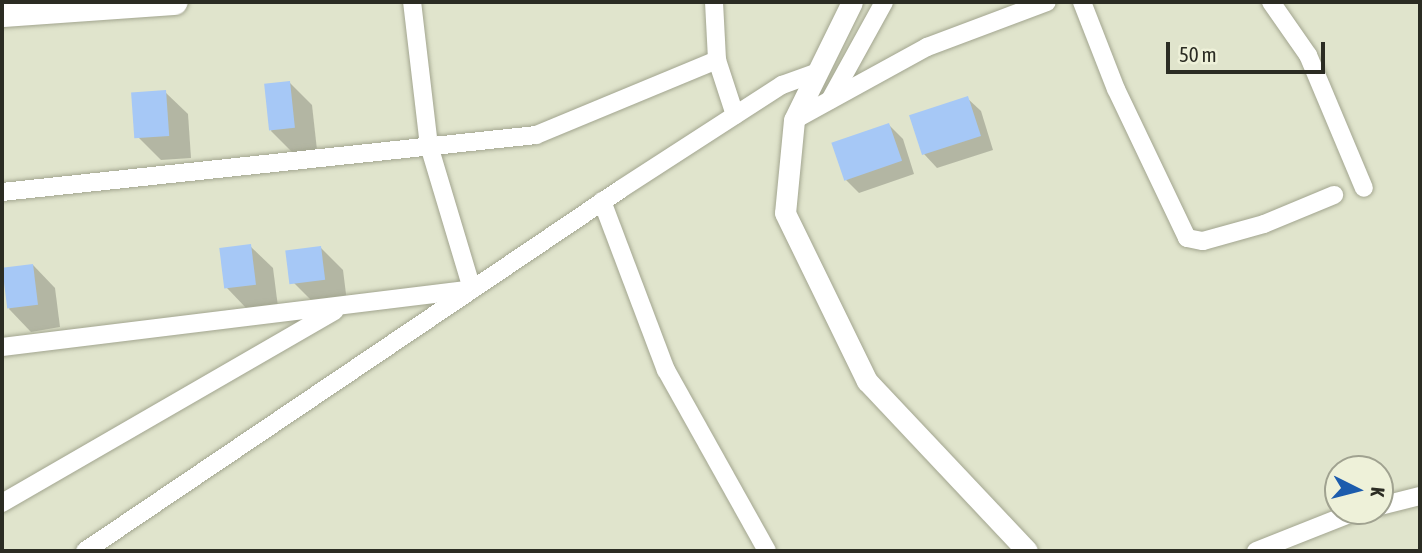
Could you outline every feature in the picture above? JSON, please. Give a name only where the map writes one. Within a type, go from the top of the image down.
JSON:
[{"type":"main road","points":[[2,13],[175,2]]},
{"type":"street","points":[[412,2],[429,146],[472,289]]},
{"type":"street","points":[[713,2],[718,60],[735,116]]},
{"type":"street","points":[[852,2],[794,120],[785,213],[867,381],[1027,551]]},
{"type":"street","points":[[830,100],[884,2]]},
{"type":"street","points":[[794,120],[927,47],[1047,2]]},
{"type":"street","points":[[1082,2],[1116,89],[1180,230],[1191,241],[1264,224],[1334,195]]},
{"type":"street","points":[[1271,2],[1308,55],[1364,188]]},
{"type":"street","points":[[2,192],[536,135],[718,60]]},
{"type":"street","points":[[85,551],[601,201],[782,85],[817,72]]},
{"type":"street","points":[[601,201],[666,370],[767,551]]},
{"type":"street","points":[[2,347],[472,289]]},
{"type":"street","points":[[2,503],[341,307]]},
{"type":"street","points":[[1394,502],[1420,496]]},
{"type":"street","points":[[1256,551],[1324,524]]},
{"type":"building","points":[[290,81],[295,128],[269,130],[264,84]]},
{"type":"building","points":[[166,90],[169,136],[134,138],[131,92]]},
{"type":"building","points":[[968,96],[981,136],[922,155],[909,115]]},
{"type":"building","points":[[889,123],[902,161],[844,181],[831,143]]},
{"type":"building","points":[[251,244],[256,285],[224,289],[219,248]]},
{"type":"building","points":[[321,246],[325,280],[289,284],[285,250]]},
{"type":"building","points":[[33,264],[38,305],[7,308],[2,268]]}]
